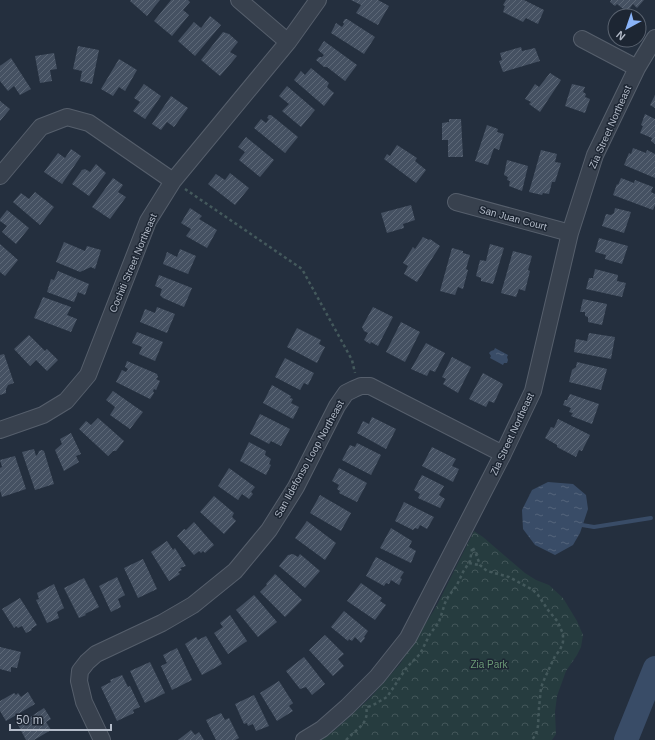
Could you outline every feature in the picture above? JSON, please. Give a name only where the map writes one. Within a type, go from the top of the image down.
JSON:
[{"type":"street","points":[[239,0],[288,42]]},
{"type":"street","name":"Cochiti Street Northeast","points":[[0,430],[43,415],[66,401],[88,375],[148,222],[173,181],[288,42],[318,0]]},
{"type":"street","name":"Zia Street Northeast","points":[[304,740],[322,728],[347,707],[377,677],[408,638],[503,454],[533,391],[570,233],[595,155],[637,68],[655,38]]},
{"type":"street","points":[[582,39],[637,68]]},
{"type":"street","points":[[0,176],[41,127],[66,117],[89,123],[173,181]]},
{"type":"street","name":"San Juan Court","points":[[456,202],[570,233]]},
{"type":"street","points":[[358,388],[361,386],[370,386],[503,454]]},
{"type":"street","name":"San Ildefonso Loop Northeast","points":[[102,740],[84,702],[79,681],[80,671],[96,654],[162,623],[193,605],[234,571],[270,530],[296,487],[337,406],[346,393],[358,388]]},
{"type":"path","points":[[173,181],[302,269],[352,360],[358,388]]},
{"type":"path","points":[[473,548],[480,565]]},
{"type":"path","points":[[469,562],[480,565],[487,571],[509,577],[528,586],[538,595],[558,622],[563,634],[563,642],[560,650],[555,656],[541,688],[538,708],[538,726],[536,734],[532,740]]},
{"type":"path","points":[[346,740],[365,722],[367,718],[365,704],[358,696]]},
{"type":"green space","name":"Zia Park","points":[[474,531],[525,573],[536,580],[549,585],[563,598],[577,621],[583,635],[581,647],[566,671],[557,696],[555,712],[556,734],[552,740],[321,740],[334,731],[370,698],[400,664],[436,607]]},
{"type":"water","points":[[495,348],[508,355],[507,363],[504,363],[503,365],[490,358],[491,356],[489,353]]},
{"type":"water","points":[[548,482],[573,484],[586,495],[588,509],[580,533],[573,545],[555,555],[535,545],[523,529],[522,510],[532,490]]},
{"type":"building","points":[[160,0],[147,16],[130,1]]},
{"type":"building","points":[[171,0],[188,0],[190,2],[183,10],[189,15],[172,36],[154,21]]},
{"type":"building","points":[[351,0],[378,0],[389,6],[378,25],[356,13],[361,5]]},
{"type":"building","points":[[506,0],[524,0],[544,10],[538,24],[526,18],[523,22],[503,12],[505,6],[503,5]]},
{"type":"building","points":[[611,0],[644,0],[637,8],[633,4],[630,8],[622,8],[617,4],[615,6],[610,2]]},
{"type":"building","points":[[210,16],[221,25],[195,56],[178,41],[194,22],[201,28]]},
{"type":"building","points":[[345,19],[375,37],[364,54],[331,33],[336,23],[342,27]]},
{"type":"building","points":[[223,32],[229,34],[238,42],[230,52],[237,56],[220,76],[201,60]]},
{"type":"building","points":[[324,41],[357,65],[345,81],[316,60],[324,55],[318,50]]},
{"type":"building","points":[[78,46],[99,50],[92,84],[80,81],[82,71],[73,69]]},
{"type":"building","points":[[521,47],[522,51],[535,48],[540,61],[503,72],[499,61],[502,60],[500,53]]},
{"type":"building","points":[[54,53],[57,69],[50,70],[52,81],[40,83],[35,56]]},
{"type":"building","points":[[11,58],[31,89],[20,95],[14,86],[8,91],[0,81],[0,66]]},
{"type":"building","points":[[119,59],[137,70],[125,91],[119,87],[113,96],[101,89]]},
{"type":"building","points":[[311,68],[329,83],[327,87],[334,93],[324,106],[294,80],[301,71],[305,75]]},
{"type":"building","points":[[550,73],[561,80],[540,112],[529,104],[531,102],[525,99],[535,84],[539,87]]},
{"type":"building","points":[[144,84],[161,96],[145,119],[133,111],[140,102],[134,98]]},
{"type":"building","points":[[572,84],[585,87],[583,92],[586,94],[585,97],[590,99],[585,113],[565,106]]},
{"type":"building","points":[[287,86],[315,110],[301,127],[282,111],[289,104],[279,96]]},
{"type":"building","points":[[655,95],[655,108],[650,105]]},
{"type":"building","points":[[171,96],[188,108],[174,127],[167,122],[161,130],[152,124]]},
{"type":"building","points":[[0,101],[10,109],[0,121]]},
{"type":"building","points":[[645,114],[655,119],[655,144],[651,141],[652,138],[640,133]]},
{"type":"building","points":[[271,115],[298,137],[285,153],[254,128],[261,119],[266,123],[269,119],[267,118]]},
{"type":"building","points":[[449,119],[461,119],[463,157],[448,157],[448,140],[442,140],[442,123],[449,122]]},
{"type":"building","points":[[487,125],[498,129],[497,132],[504,134],[499,150],[494,148],[488,165],[475,161]]},
{"type":"building","points":[[246,137],[274,160],[260,177],[239,160],[245,152],[238,147]]},
{"type":"building","points":[[397,145],[417,158],[415,161],[426,170],[416,183],[384,159],[387,154],[390,156]]},
{"type":"building","points":[[633,148],[646,153],[647,150],[655,154],[655,178],[624,165]]},
{"type":"building","points":[[71,149],[81,156],[62,184],[44,172],[58,153],[65,158]]},
{"type":"building","points":[[541,150],[557,154],[555,162],[561,163],[555,182],[552,182],[549,194],[543,193],[542,195],[529,192]]},
{"type":"building","points":[[507,160],[528,166],[522,191],[509,186],[510,181],[507,180],[508,177],[504,175]]},
{"type":"building","points":[[96,164],[106,173],[89,196],[72,184],[82,170],[85,169],[90,172]]},
{"type":"building","points":[[230,173],[249,188],[235,205],[208,184],[216,174],[225,180]]},
{"type":"building","points":[[113,178],[123,185],[118,192],[126,197],[110,219],[92,207]]},
{"type":"building","points":[[621,178],[634,183],[635,180],[653,187],[651,192],[655,194],[655,205],[653,210],[613,195]]},
{"type":"building","points":[[35,192],[54,207],[40,225],[13,202],[21,193],[29,199]]},
{"type":"building","points":[[411,205],[415,220],[403,224],[404,228],[387,233],[381,213]]},
{"type":"building","points":[[190,208],[202,216],[199,219],[217,230],[207,248],[186,236],[191,229],[181,223]]},
{"type":"building","points":[[615,208],[631,212],[624,233],[602,226],[606,214],[611,215],[614,213]]},
{"type":"building","points":[[7,210],[29,228],[16,244],[2,232],[7,226],[0,221],[0,219]]},
{"type":"building","points":[[423,237],[429,240],[430,239],[440,246],[417,282],[404,274],[408,266],[403,263],[413,247],[415,249]]},
{"type":"building","points":[[599,238],[628,246],[622,264],[605,259],[606,255],[595,252]]},
{"type":"building","points":[[64,242],[85,251],[87,246],[101,250],[95,269],[91,267],[80,272],[56,262]]},
{"type":"building","points":[[0,244],[18,260],[5,276],[0,272]]},
{"type":"building","points":[[490,244],[504,248],[493,284],[481,281],[481,278],[476,276],[480,260],[486,261]]},
{"type":"building","points":[[452,248],[470,255],[463,289],[458,287],[455,295],[440,291]]},
{"type":"building","points":[[180,249],[196,256],[188,274],[163,264],[167,252],[177,257]]},
{"type":"building","points":[[513,251],[532,256],[525,291],[519,289],[516,297],[501,293]]},
{"type":"building","points":[[595,269],[618,275],[617,281],[626,283],[622,297],[586,289],[589,278],[593,278]]},
{"type":"building","points":[[58,271],[89,284],[85,295],[78,292],[74,302],[47,292],[51,279],[54,280]]},
{"type":"building","points":[[159,275],[192,288],[184,307],[163,298],[160,295],[162,289],[155,286]]},
{"type":"building","points":[[43,297],[71,307],[67,315],[77,319],[71,332],[34,318]]},
{"type":"building","points":[[583,299],[607,304],[602,325],[588,322],[588,317],[585,316],[585,312],[580,312]]},
{"type":"building","points":[[157,307],[175,314],[167,333],[140,322],[145,309],[155,313]]},
{"type":"building","points":[[373,307],[393,317],[378,346],[371,342],[370,344],[364,340],[368,333],[364,331],[362,327]]},
{"type":"building","points":[[401,322],[420,332],[405,362],[386,352]]},
{"type":"building","points":[[297,328],[321,340],[319,344],[325,347],[317,363],[287,347]]},
{"type":"building","points":[[137,332],[163,342],[155,361],[139,354],[142,347],[132,343]]},
{"type":"building","points":[[589,333],[615,337],[611,359],[574,352],[576,339],[587,341]]},
{"type":"building","points":[[29,335],[45,351],[47,349],[58,360],[47,371],[36,360],[30,366],[14,349]]},
{"type":"building","points":[[426,343],[445,353],[435,372],[430,370],[427,376],[411,369]]},
{"type":"building","points":[[4,354],[14,383],[8,385],[6,393],[0,395],[0,355]]},
{"type":"building","points":[[452,357],[471,367],[458,393],[443,384],[446,379],[442,377]]},
{"type":"building","points":[[285,358],[314,373],[308,385],[304,383],[300,390],[275,377]]},
{"type":"building","points":[[127,361],[157,374],[158,377],[156,379],[160,381],[156,390],[154,389],[154,393],[150,399],[116,382],[122,370],[126,372],[128,369],[125,367]]},
{"type":"building","points":[[577,362],[607,369],[601,390],[569,382],[572,370],[576,367]]},
{"type":"building","points":[[483,373],[503,384],[494,403],[489,401],[486,407],[469,399]]},
{"type":"building","points":[[272,385],[291,396],[290,398],[293,399],[291,403],[299,407],[293,419],[263,403]]},
{"type":"building","points":[[113,391],[143,412],[130,429],[110,415],[115,407],[106,400]]},
{"type":"building","points":[[570,394],[599,404],[592,424],[571,416],[573,413],[569,412],[571,408],[563,405]]},
{"type":"building","points":[[260,414],[290,429],[281,446],[271,441],[269,444],[250,434]]},
{"type":"building","points":[[372,417],[396,429],[386,449],[357,433],[363,421],[369,424]]},
{"type":"building","points":[[98,418],[124,441],[116,451],[113,451],[108,456],[79,429],[86,421],[91,425]]},
{"type":"building","points":[[558,419],[590,435],[582,451],[579,450],[576,457],[557,447],[557,445],[545,438],[551,427],[554,428]]},
{"type":"building","points":[[71,433],[81,454],[76,456],[79,462],[64,471],[55,450],[62,444],[60,439]]},
{"type":"building","points":[[249,442],[266,451],[265,455],[271,459],[269,464],[271,465],[266,475],[240,461]]},
{"type":"building","points":[[357,443],[381,455],[371,475],[342,460],[350,445],[355,447]]},
{"type":"building","points":[[432,447],[456,459],[452,466],[459,469],[453,482],[422,466]]},
{"type":"building","points":[[34,449],[36,456],[39,451],[44,451],[54,484],[35,490],[22,452]]},
{"type":"building","points":[[15,456],[26,489],[2,497],[0,490],[0,468],[2,467],[0,460]]},
{"type":"building","points":[[229,468],[255,487],[251,492],[253,494],[249,499],[242,494],[238,500],[218,486]]},
{"type":"building","points":[[339,468],[367,483],[357,502],[339,493],[340,491],[337,489],[339,485],[332,481]]},
{"type":"building","points":[[422,475],[444,486],[439,495],[445,499],[440,508],[418,498],[420,494],[414,490]]},
{"type":"building","points":[[320,495],[351,513],[341,531],[310,513]]},
{"type":"building","points":[[214,496],[234,513],[232,517],[236,521],[224,534],[200,512]]},
{"type":"building","points":[[404,502],[434,517],[427,529],[420,525],[418,529],[415,528],[413,530],[395,521]]},
{"type":"building","points":[[307,521],[336,543],[325,560],[295,538]]},
{"type":"building","points":[[194,522],[214,545],[205,553],[203,551],[201,553],[199,551],[194,555],[177,536]]},
{"type":"building","points":[[391,528],[412,541],[409,547],[416,551],[411,563],[380,548]]},
{"type":"building","points":[[167,541],[173,550],[175,548],[186,566],[180,568],[182,570],[178,572],[180,574],[169,581],[151,552]]},
{"type":"building","points":[[293,554],[298,557],[300,554],[320,571],[305,588],[279,566],[288,555]]},
{"type":"building","points":[[376,557],[404,572],[400,578],[402,579],[399,585],[391,580],[389,584],[386,583],[384,586],[366,576]]},
{"type":"building","points":[[143,559],[157,589],[138,598],[124,568]]},
{"type":"building","points":[[275,574],[302,600],[285,617],[260,592]]},
{"type":"building","points":[[117,577],[125,595],[118,599],[121,607],[111,612],[99,586]]},
{"type":"building","points":[[84,578],[99,607],[79,618],[64,588]]},
{"type":"building","points":[[361,583],[382,598],[380,601],[386,605],[375,620],[347,601]]},
{"type":"building","points":[[54,584],[64,608],[57,612],[59,618],[47,623],[36,600],[39,599],[37,593]]},
{"type":"building","points":[[254,595],[277,622],[258,637],[236,610]]},
{"type":"building","points":[[20,598],[37,625],[26,633],[22,626],[18,628],[16,626],[14,628],[2,609]]},
{"type":"building","points":[[344,611],[368,631],[361,643],[355,637],[352,641],[349,639],[348,641],[331,627]]},
{"type":"building","points":[[230,615],[247,641],[228,654],[214,633],[223,627],[220,623]]},
{"type":"building","points":[[325,635],[344,654],[338,659],[344,666],[333,676],[309,650]]},
{"type":"building","points":[[206,636],[222,664],[202,675],[185,644],[196,637],[198,640]]},
{"type":"building","points":[[0,647],[21,652],[17,668],[11,667],[11,672],[0,669]]},
{"type":"building","points":[[177,648],[192,680],[172,690],[161,666],[167,663],[163,655]]},
{"type":"building","points":[[304,657],[325,684],[312,695],[306,687],[300,689],[286,671]]},
{"type":"building","points":[[150,662],[165,693],[145,703],[130,671]]},
{"type":"building","points":[[122,675],[128,687],[130,686],[140,707],[133,710],[134,713],[117,721],[101,687],[111,682],[110,680]]},
{"type":"building","points":[[279,681],[293,703],[289,706],[293,711],[277,721],[260,693]]},
{"type":"building","points":[[28,692],[35,704],[6,721],[0,711],[0,701],[14,693],[16,695],[18,693],[21,697]]},
{"type":"building","points":[[254,695],[269,726],[256,731],[253,724],[248,726],[247,723],[244,724],[235,704]]},
{"type":"building","points":[[44,708],[51,719],[46,722],[51,730],[34,740],[26,740],[18,725]]},
{"type":"building","points":[[221,713],[225,720],[229,718],[239,738],[235,740],[216,740],[206,720]]},
{"type":"building","points":[[191,730],[195,735],[199,732],[204,740],[178,740]]},
{"type":"waterway","points":[[582,525],[594,527],[651,518]]},
{"type":"waterway","points":[[626,740],[655,668]]}]
